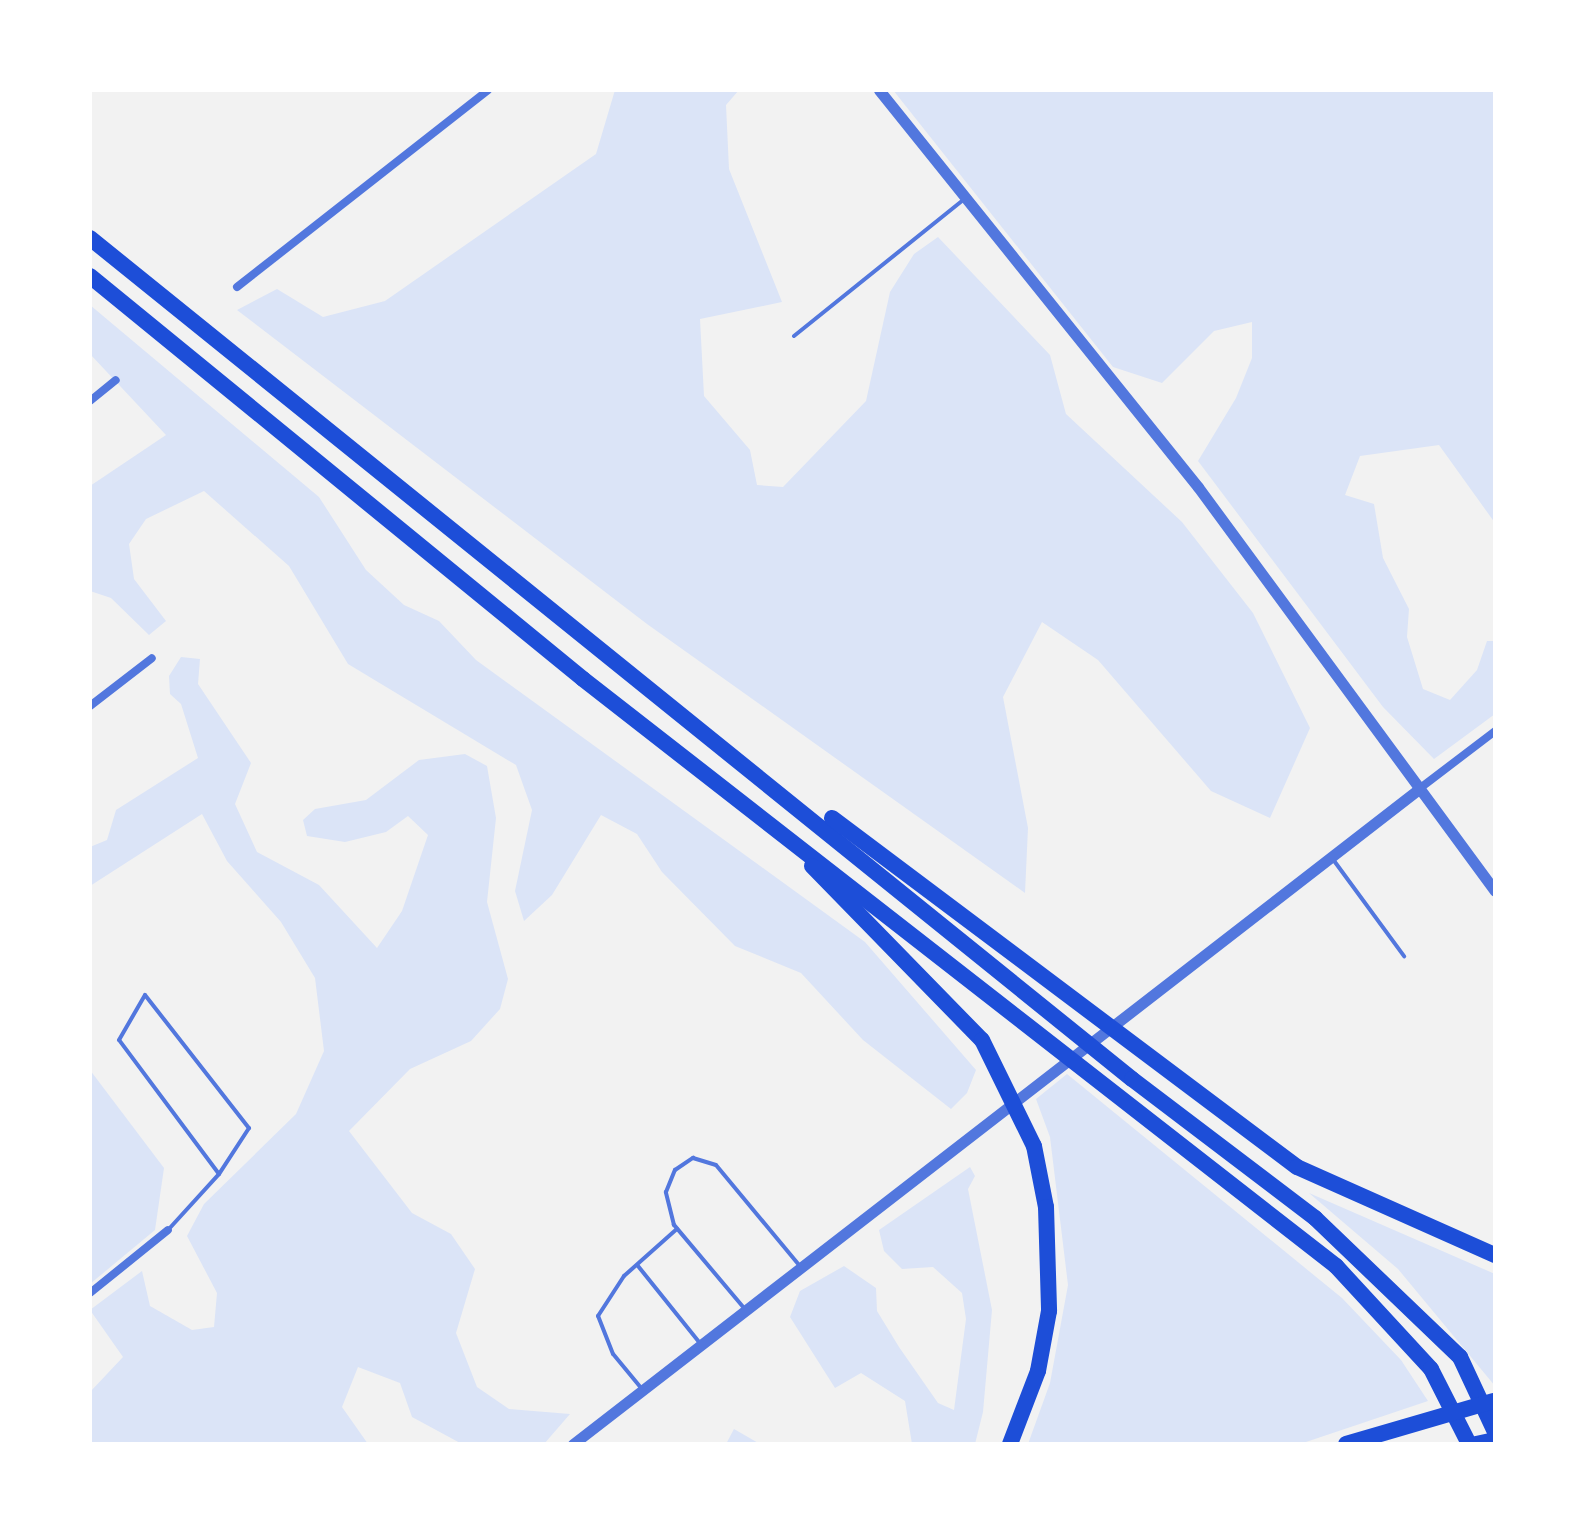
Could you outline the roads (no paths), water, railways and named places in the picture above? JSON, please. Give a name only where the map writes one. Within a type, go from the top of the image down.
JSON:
[{"type":"highway","points":[[90,238],[669,701],[1132,1079],[1315,1218],[1460,1357],[1495,1432]]},
{"type":"highway","points":[[90,276],[756,812],[1336,1266],[1431,1369],[1469,1444]]},
{"type":"highway","points":[[669,701],[1152,1063],[1297,1167],[1495,1255]]},
{"type":"highway","points":[[756,812],[928,979],[995,1063],[1027,1128],[1046,1207],[1049,1311],[1038,1371],[1010,1444]]},
{"type":"highway","points":[[1346,1444],[1495,1400]]},
{"type":"highway","points":[[1476,1444],[1495,1440]]},
{"type":"street","points":[[237,287],[488,90]]},
{"type":"street","points":[[879,90],[1198,487],[1495,891]]},
{"type":"street","points":[[90,401],[116,380]]},
{"type":"street","points":[[90,706],[152,658]]},
{"type":"street","points":[[573,1444],[1495,731]]},
{"type":"street","points":[[90,1293],[168,1230]]},
{"type":"lane","points":[[794,336],[965,199]]},
{"type":"lane","points":[[1331,856],[1404,956]]},
{"type":"lane","points":[[168,1230],[219,1174],[249,1128],[145,995],[119,1040],[219,1174]]},
{"type":"lane","points":[[746,1310],[677,1229],[666,1192],[675,1170],[693,1158],[716,1165],[802,1268]]},
{"type":"lane","points":[[643,1390],[613,1354],[598,1316],[637,1265],[677,1229]]},
{"type":"lane","points":[[637,1265],[701,1345]]}]
